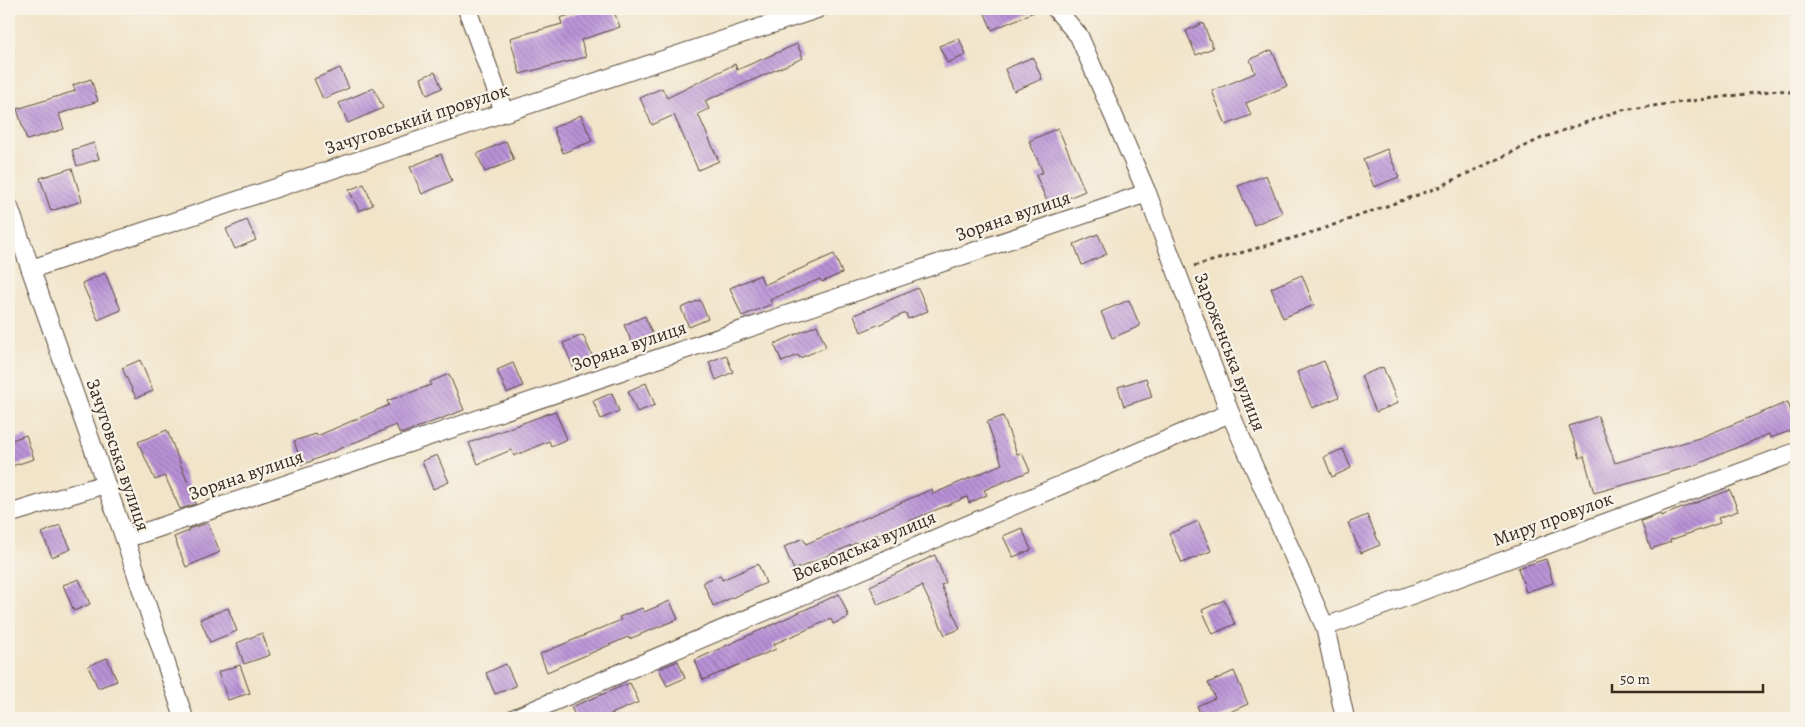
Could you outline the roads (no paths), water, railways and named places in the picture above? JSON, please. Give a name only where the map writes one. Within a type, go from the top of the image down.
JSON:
[{"type":"street","points":[[467,9],[504,112]]},
{"type":"street","name":"Зачуговський провулок","points":[[31,269],[817,9]]},
{"type":"street","name":"Зароженська вулиця","points":[[1056,9],[1079,36],[1147,193],[1230,413],[1325,627],[1345,718]]},
{"type":"street","name":"Зоряна вулиця","points":[[125,539],[1147,193]]},
{"type":"street","name":"Зачуговська вулиця","points":[[9,207],[125,539],[184,718]]},
{"type":"street","name":"Воєводська вулиця","points":[[515,718],[1230,413]]},
{"type":"street","name":"Миру провулок","points":[[1325,627],[1796,452]]},
{"type":"street","points":[[9,514],[105,484]]}]
